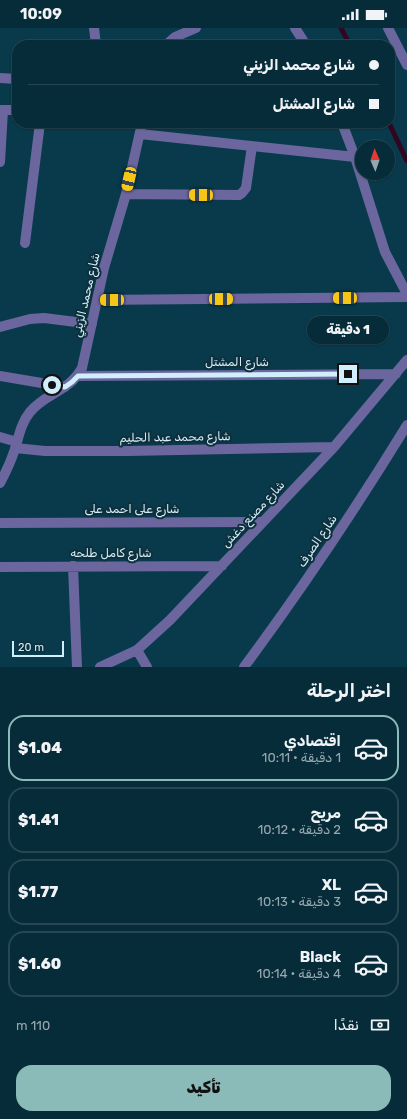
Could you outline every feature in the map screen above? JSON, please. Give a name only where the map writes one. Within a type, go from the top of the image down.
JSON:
[{"type":"street","points":[[94,28],[95,40]]},
{"type":"street","points":[[178,40],[196,28]]},
{"type":"street","points":[[295,28],[303,40]]},
{"type":"street","points":[[388,28],[394,40]]},
{"type":"street","points":[[395,42],[407,65]]},
{"type":"street","points":[[0,78],[12,79]]},
{"type":"street","points":[[0,162],[1,110],[12,110]]},
{"type":"street","points":[[26,243],[39,128]]},
{"type":"street","name":"شارع محمد الزيني","points":[[78,376],[83,364],[104,268],[126,194],[141,128]]},
{"type":"street","points":[[140,134],[355,157],[344,128]]},
{"type":"street","points":[[126,194],[242,194],[246,188],[252,146]]},
{"type":"street","points":[[97,300],[407,296],[385,252],[362,180]]},
{"type":"street","points":[[0,327],[30,319],[44,318],[92,324]]},
{"type":"street","name":"شارع مصنع دغش","points":[[100,667],[137,650],[170,620],[334,447],[407,360]]},
{"type":"street","name":"شارع المشتل","points":[[78,376],[396,374]]},
{"type":"street","points":[[0,376],[65,387]]},
{"type":"street","points":[[0,483],[8,468],[20,429],[30,411],[72,382],[78,376]]},
{"type":"street","name":"شارع الصرف","points":[[244,667],[297,594],[347,520],[407,425]]},
{"type":"street","name":"شارع محمد عبد الحليم","points":[[0,437],[16,445],[45,451],[334,447]]},
{"type":"street","name":"شارع على احمد على","points":[[0,522],[263,522]]},
{"type":"street","points":[[73,566],[77,667]]},
{"type":"street","name":"شارع كامل طلحه","points":[[0,567],[222,566]]},
{"type":"street","points":[[137,650],[147,667]]},
{"type":"waterway","points":[[341,28],[347,40]]},
{"type":"waterway","points":[[391,128],[407,161]]},
{"type":"route","points":[[52,385],[65,387],[78,376],[348,374]]}]
